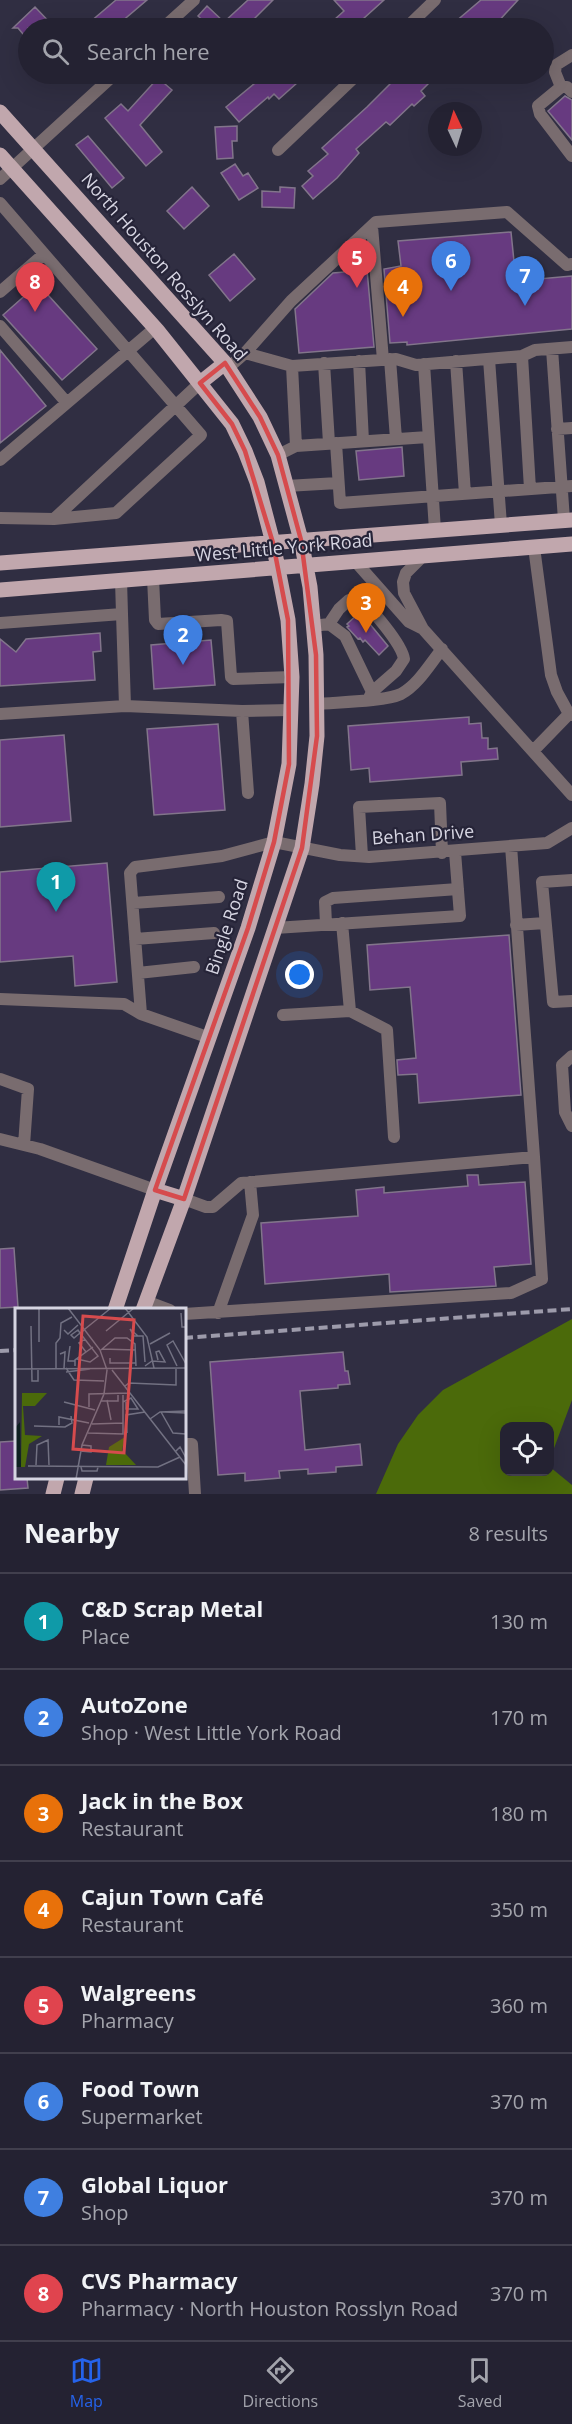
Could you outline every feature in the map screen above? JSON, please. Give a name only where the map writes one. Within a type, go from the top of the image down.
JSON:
[{"type":"main road","name":"North Houston Rosslyn Road","points":[[0,112],[227,366],[260,417],[278,455],[306,565]]},
{"type":"main road","points":[[0,155],[6,174],[155,328],[232,424],[246,451],[273,543]]},
{"type":"main road","points":[[200,383],[227,366]]},
{"type":"main road","points":[[568,520],[569,544]]},
{"type":"main road","name":"West Little York Road","points":[[0,563],[568,520]]},
{"type":"main road","name":"Bingle Road","points":[[116,1308],[248,928],[274,842],[289,764],[292,676],[288,620],[273,543]]},
{"type":"main road","name":"West Little York Road","points":[[0,590],[569,544]]},
{"type":"main road","points":[[144,1305],[184,1199],[302,848],[317,736],[316,655],[306,565]]},
{"type":"main road","points":[[155,1190],[184,1199]]},
{"type":"main road","points":[[53,1494],[57,1479]]},
{"type":"main road","points":[[82,1494],[86,1479]]},
{"type":"street","points":[[174,18],[194,0]]},
{"type":"street","points":[[416,18],[435,0]]},
{"type":"street","points":[[572,55],[556,65],[555,72],[567,90],[538,106],[540,114],[572,156]]},
{"type":"street","points":[[6,174],[104,84]]},
{"type":"street","points":[[278,150],[347,84]]},
{"type":"street","points":[[0,518],[54,519],[116,513],[201,435],[44,254],[3,212]]},
{"type":"street","points":[[227,366],[245,353],[291,301],[376,222],[507,212],[567,265],[572,264]]},
{"type":"street","points":[[372,226],[396,439]]},
{"type":"street","points":[[0,292],[44,254]]},
{"type":"street","points":[[0,326],[67,403]]},
{"type":"street","points":[[0,460],[155,328]]},
{"type":"street","points":[[245,353],[292,366],[387,360],[424,364],[522,357],[535,350],[572,347]]},
{"type":"street","points":[[552,349],[557,429],[567,487],[568,520]]},
{"type":"street","points":[[522,357],[530,489]]},
{"type":"street","points":[[489,359],[501,525]]},
{"type":"street","points":[[359,361],[363,441]]},
{"type":"street","points":[[456,361],[465,494]]},
{"type":"street","points":[[324,363],[340,503],[567,487]]},
{"type":"street","points":[[424,364],[435,530]]},
{"type":"street","points":[[292,366],[296,446]]},
{"type":"street","points":[[54,519],[200,383]]},
{"type":"street","points":[[557,429],[572,428]]},
{"type":"street","points":[[278,455],[296,446],[428,437]]},
{"type":"street","points":[[286,486],[338,483]]},
{"type":"street","points":[[533,751],[570,715],[556,692],[551,675],[534,547]]},
{"type":"street","points":[[422,557],[406,573],[403,582],[406,599],[423,629],[572,795]]},
{"type":"street","points":[[355,561],[409,622],[423,629]]},
{"type":"street","points":[[153,578],[155,620],[158,624],[227,621],[232,679],[292,676]]},
{"type":"street","points":[[121,580],[125,706]]},
{"type":"street","points":[[329,624],[349,600],[360,602],[369,609],[400,646],[404,658],[396,671],[370,695]]},
{"type":"street","points":[[0,623],[122,614]]},
{"type":"street","points":[[313,625],[329,624],[345,636],[370,695]]},
{"type":"street","points":[[316,704],[370,695],[400,694],[417,681],[442,649]]},
{"type":"street","points":[[0,714],[125,706],[242,711],[291,710]]},
{"type":"street","points":[[242,711],[248,793]]},
{"type":"street","points":[[362,856],[359,807],[440,803],[442,853]]},
{"type":"street","name":"Behan Drive","points":[[274,842],[362,856],[442,853],[547,843],[572,828]]},
{"type":"street","points":[[141,1014],[130,873],[135,867],[222,856],[274,842]]},
{"type":"street","points":[[186,1314],[511,1293],[542,1279],[510,846]]},
{"type":"street","points":[[275,928],[460,916],[455,852]]},
{"type":"street","points":[[572,880],[542,882],[553,1002],[572,1000]]},
{"type":"street","points":[[326,924],[325,902],[333,898],[458,889]]},
{"type":"street","points":[[133,903],[219,897]]},
{"type":"street","points":[[342,923],[350,1011]]},
{"type":"street","points":[[516,925],[545,923]]},
{"type":"street","points":[[135,939],[213,933]]},
{"type":"street","points":[[138,973],[194,967]]},
{"type":"street","points":[[0,999],[124,1004],[141,1014],[210,1038]]},
{"type":"street","points":[[283,1015],[350,1011],[387,1030],[394,1137]]},
{"type":"street","points":[[572,1056],[562,1065],[565,1112],[572,1126]]},
{"type":"street","points":[[0,1078],[28,1089],[24,1145]]},
{"type":"street","points":[[0,1139],[24,1145],[155,1190]]},
{"type":"street","points":[[184,1199],[206,1207],[213,1207],[241,1183],[534,1156]]},
{"type":"street","points":[[218,1313],[253,1215],[250,1182]]},
{"type":"street","points":[[144,1305],[160,1308]]},
{"type":"street","points":[[186,1444],[192,1444],[195,1494]]},
{"type":"highlighted area","points":[[225,363],[260,417],[278,455],[301,540],[316,655],[317,736],[302,848],[184,1199],[155,1190],[248,928],[274,842],[289,764],[288,620],[273,543],[245,451],[232,424],[200,383]]},
{"type":"green space","points":[[572,1319],[572,1400],[554,1448],[554,1422],[500,1422],[500,1476],[554,1476],[554,1470],[572,1485],[572,1494],[376,1494],[398,1444],[418,1415],[443,1390]]},
{"type":"building","points":[[116,0],[147,0],[126,18],[95,18]]},
{"type":"building","points":[[248,0],[273,0],[255,18],[228,18]]},
{"type":"building","points":[[334,0],[384,0],[364,18],[336,18],[344,11]]},
{"type":"building","points":[[481,0],[518,0],[502,18],[460,18]]},
{"type":"building","points":[[207,6],[220,18],[198,16]]},
{"type":"building","points":[[35,7],[45,18],[23,18]]},
{"type":"building","points":[[153,84],[165,84],[172,90],[140,125],[162,152],[146,166],[105,118],[121,104],[128,111]]},
{"type":"building","points":[[254,84],[296,84],[279,99],[274,94],[269,99],[268,97],[239,122],[226,107]]},
{"type":"building","points":[[390,84],[428,84],[421,91],[425,96],[414,106],[412,104],[390,125],[386,122],[356,149],[359,153],[337,178],[313,199],[302,186],[313,176],[308,171],[328,154],[322,148]]},
{"type":"building","points":[[565,96],[572,100],[572,140],[548,111]]},
{"type":"building","points":[[237,126],[237,141],[232,141],[233,158],[217,159],[215,127]]},
{"type":"building","points":[[88,136],[124,178],[112,188],[76,145]]},
{"type":"building","points":[[235,164],[243,176],[248,173],[258,188],[239,200],[221,173]]},
{"type":"building","points":[[192,187],[209,206],[184,229],[167,211]]},
{"type":"building","points":[[280,187],[295,188],[294,208],[262,207],[262,191],[280,192]]},
{"type":"building","points":[[511,232],[516,281],[572,276],[572,329],[407,345],[407,342],[390,343],[384,269],[401,266],[398,241]]},
{"type":"building","points":[[234,254],[255,279],[230,301],[209,275]]},
{"type":"building","points":[[367,270],[374,347],[299,353],[295,309],[333,273]]},
{"type":"building","points":[[38,284],[97,349],[62,380],[3,315]]},
{"type":"building","points":[[0,350],[46,406],[0,443]]},
{"type":"building","points":[[402,447],[404,476],[359,480],[356,451]]},
{"type":"building","points":[[360,612],[388,646],[379,655],[365,640],[363,642],[360,638],[358,639],[347,627],[349,626],[347,624]]},
{"type":"building","points":[[100,633],[101,651],[93,652],[95,680],[0,686],[0,639],[16,652],[26,639]]},
{"type":"building","points":[[211,640],[215,685],[154,689],[151,645]]},
{"type":"building","points":[[469,717],[469,724],[481,723],[482,738],[488,738],[488,749],[497,748],[498,759],[461,762],[462,775],[370,782],[369,768],[351,770],[348,726]]},
{"type":"building","points":[[218,724],[225,810],[154,815],[147,729]]},
{"type":"building","points":[[64,735],[71,821],[0,827],[0,740]]},
{"type":"building","points":[[107,863],[117,982],[75,986],[73,956],[0,962],[0,872]]},
{"type":"building","points":[[509,935],[521,1095],[419,1103],[417,1074],[398,1075],[397,1060],[416,1058],[410,987],[370,990],[367,945]]},
{"type":"building","points":[[467,1175],[478,1175],[479,1185],[525,1182],[531,1264],[494,1267],[496,1286],[390,1292],[389,1274],[265,1284],[261,1223],[358,1216],[356,1190],[384,1187],[384,1193],[468,1186]]},
{"type":"building","points":[[14,1248],[18,1307],[0,1308],[0,1249]]},
{"type":"building","points":[[343,1352],[345,1371],[348,1371],[350,1384],[338,1385],[338,1388],[300,1391],[305,1450],[360,1444],[362,1465],[336,1467],[336,1472],[308,1474],[308,1469],[279,1471],[280,1478],[245,1481],[245,1473],[218,1475],[210,1362]]},
{"type":"building","points":[[15,1441],[15,1479],[27,1479],[28,1488],[0,1490],[0,1442]]},
{"type":"railway","points":[[186,1338],[572,1309]]},
{"type":"railway","points":[[0,1351],[15,1350]]},
{"type":"place","name":"Walgreens","points":[[357,288]]},
{"type":"place","name":"Food Town","points":[[451,291]]},
{"type":"place","name":"Global Liquor","points":[[525,306]]},
{"type":"place","name":"CVS Pharmacy","points":[[35,312]]},
{"type":"place","name":"Cajun Town Café","points":[[403,317]]},
{"type":"place","name":"Jack in the Box","points":[[366,633]]},
{"type":"place","name":"AutoZone","points":[[183,665]]},
{"type":"place","name":"C&D Scrap Metal","points":[[56,912]]}]
